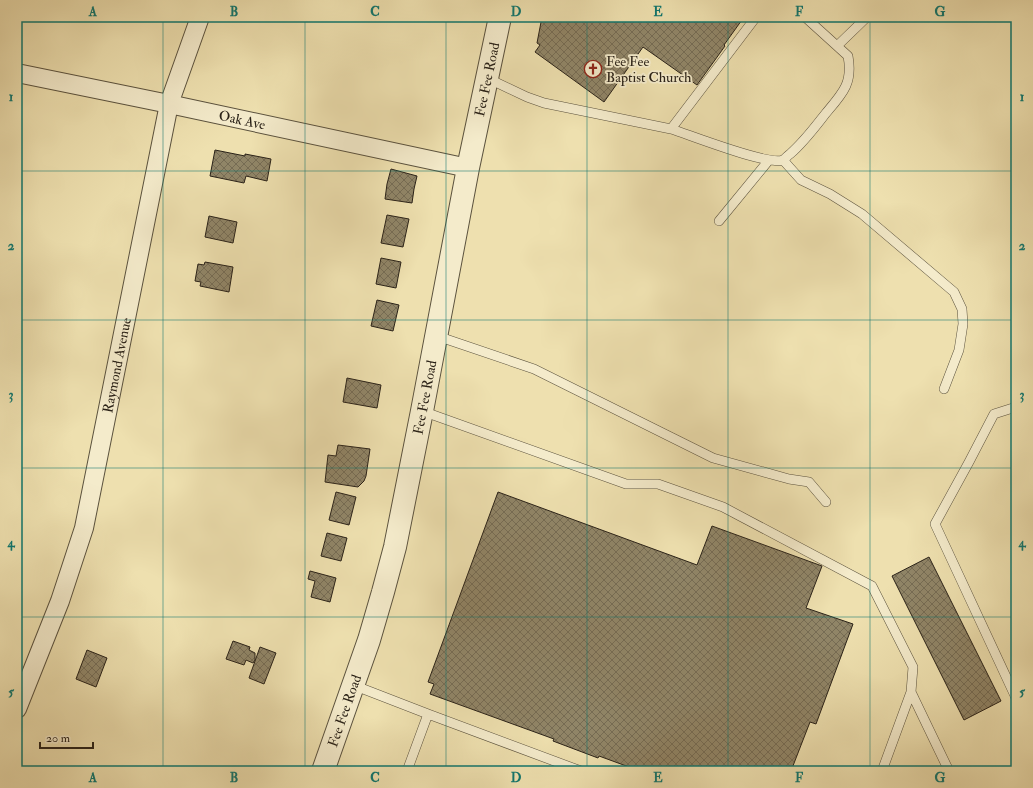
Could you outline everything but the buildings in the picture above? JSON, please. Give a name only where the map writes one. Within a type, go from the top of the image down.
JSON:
[{"type":"street","name":"Raymond Avenue","points":[[17,709],[60,601],[84,528],[169,104],[200,17]]},
{"type":"street","name":"Fee Fee Road","points":[[324,771],[369,640],[393,554],[468,168],[500,17]]},
{"type":"street","name":"Oak Ave","points":[[17,73],[468,168]]},
{"type":"lane","points":[[672,129],[756,17]]},
{"type":"lane","points":[[487,77],[526,97],[672,129],[725,148],[769,160],[783,160],[802,143],[841,96],[849,79],[850,67],[848,56],[805,17]]},
{"type":"lane","points":[[837,46],[867,17]]},
{"type":"lane","points":[[719,221],[769,160]]},
{"type":"lane","points":[[783,160],[801,180],[830,194],[862,214],[954,292],[962,309],[963,324],[959,350],[944,389]]},
{"type":"lane","points":[[436,336],[534,369],[713,458],[789,479],[809,482],[826,502]]},
{"type":"lane","points":[[1016,407],[994,414],[935,524],[1016,698]]},
{"type":"lane","points":[[422,410],[626,484],[658,484],[722,507],[872,586],[913,667],[911,692],[882,771]]},
{"type":"lane","points":[[353,685],[581,771]]},
{"type":"lane","points":[[911,692],[949,771]]},
{"type":"lane","points":[[407,771],[428,714]]},
{"type":"place","name":"Fee Fee Baptist Church","points":[[593,69]]}]
